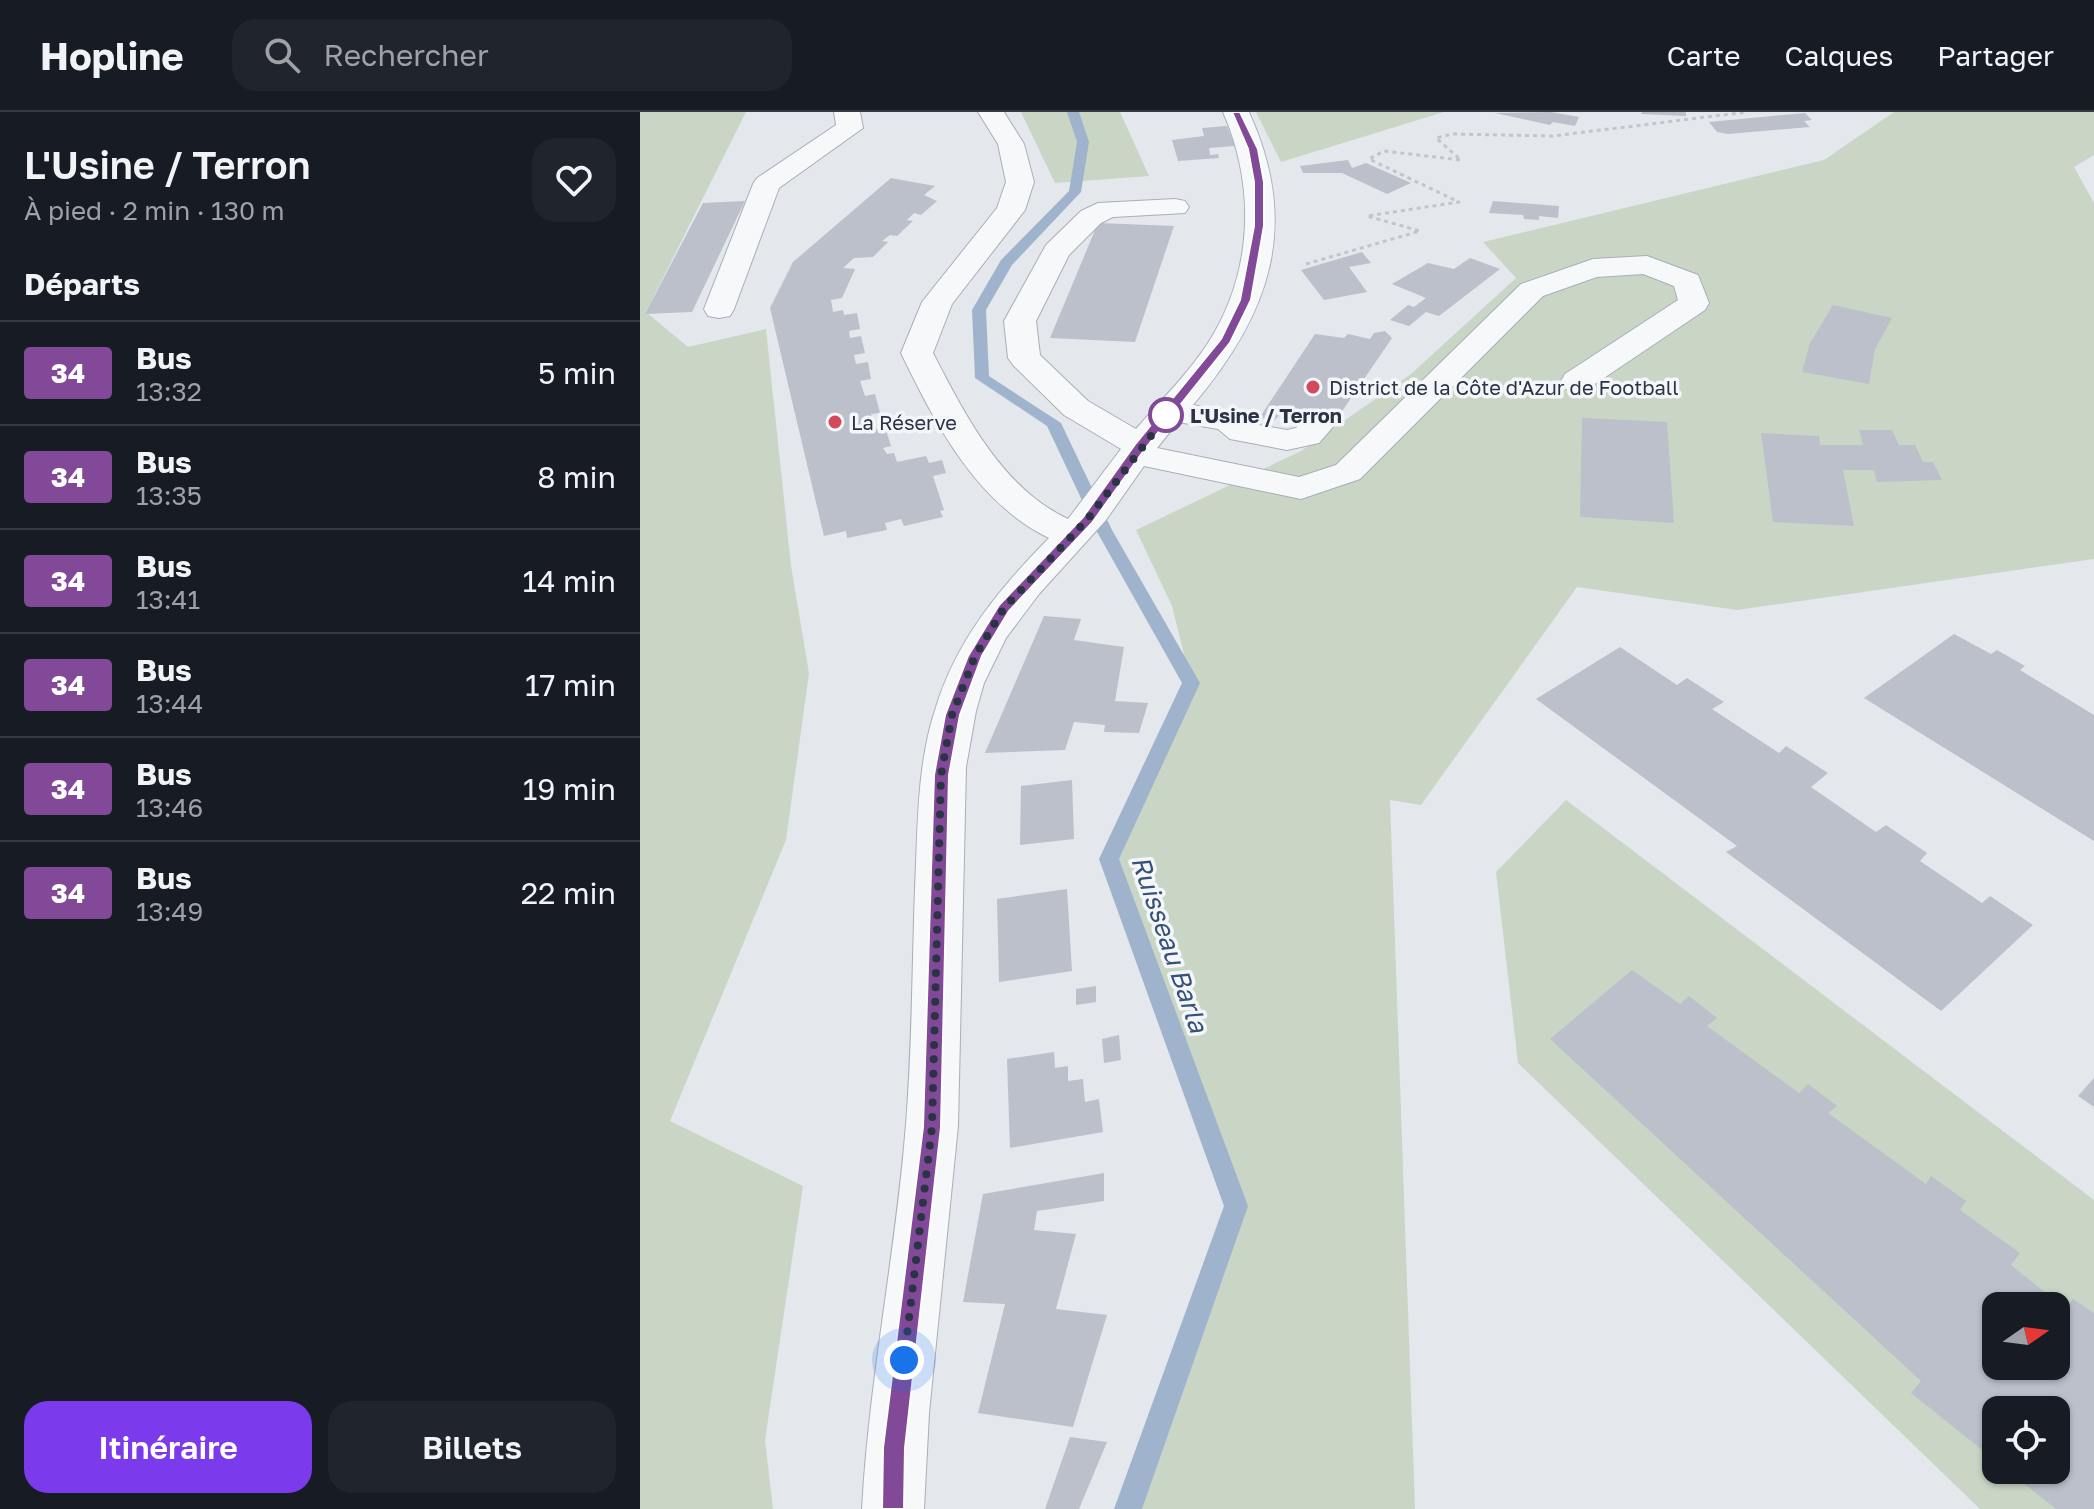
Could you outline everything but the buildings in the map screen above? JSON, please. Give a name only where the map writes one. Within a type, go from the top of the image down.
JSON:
[{"type":"street","points":[[719,309],[767,184],[850,128],[847,112]]},
{"type":"street","points":[[991,112],[1011,144],[1020,182],[1011,210],[937,302],[917,353],[942,405],[980,462],[1034,515],[1080,527]]},
{"type":"street","points":[[893,1509],[894,1448],[932,1127],[941,775],[949,730],[975,656],[1004,608],[1080,527],[1226,340],[1246,300],[1254,269],[1259,226],[1259,182],[1253,149],[1236,112]]},
{"type":"street","points":[[1175,207],[1108,209],[1091,217],[1056,251],[1020,321],[1024,358],[1130,460],[1301,488],[1348,472],[1532,290],[1593,268],[1647,265],[1687,281],[1694,303],[1577,381]]},
{"type":"street","points":[[1170,411],[1229,421],[1242,432],[1287,440],[1307,436],[1321,421]]},
{"type":"path","points":[[1254,269],[1303,265],[1420,231],[1367,216],[1459,202],[1369,159],[1384,151],[1461,160],[1436,138],[1452,134],[1553,136],[1747,112]]},
{"type":"green space","points":[[640,112],[746,112],[646,312],[688,347],[766,329],[791,566],[809,673],[786,840],[670,1121],[803,1186],[765,1440],[773,1509],[640,1509]]},
{"type":"green space","points":[[1021,112],[1120,112],[1149,176],[1055,183]]},
{"type":"green space","points":[[1256,112],[1444,112],[1281,162]]},
{"type":"green space","points":[[1894,112],[2094,112],[2094,155],[2074,167],[2094,203],[2094,559],[1737,610],[1577,587],[1421,805],[1390,800],[1415,1509],[1128,1509],[1236,1206],[1109,859],[1191,683],[1172,606],[1136,530],[1301,451],[1411,374],[1516,278],[1483,242],[1824,160]]},
{"type":"green space","points":[[1566,800],[2094,1200],[2094,1509],[1980,1509],[1518,1063],[1496,872]]},
{"type":"waterway","name":"Ruisseau Barla","points":[[1073,112],[1083,142],[1075,192],[1006,263],[979,310],[982,378],[1053,423],[1104,530],[1191,683],[1109,859],[1236,1206],[1128,1509]]},
{"type":"bus line","name":"34","points":[[893,1509],[894,1448],[932,1127],[941,775],[952,715],[975,656],[1004,608],[1087,520],[1141,446],[1208,365],[1226,340],[1246,300],[1254,269],[1259,226],[1259,182],[1253,149],[1236,112]]},
{"type":"place","name":"District de la Côte d'Azur de Football","points":[[1313,387]]},
{"type":"place","name":"L'Usine / Terron","points":[[1166,415]]},
{"type":"place","name":"La Réserve","points":[[835,422]]},
{"type":"route","points":[[904,1360],[932,1127],[941,775],[952,715],[975,656],[1004,608],[1087,520],[1170,411],[1166,415]]}]
